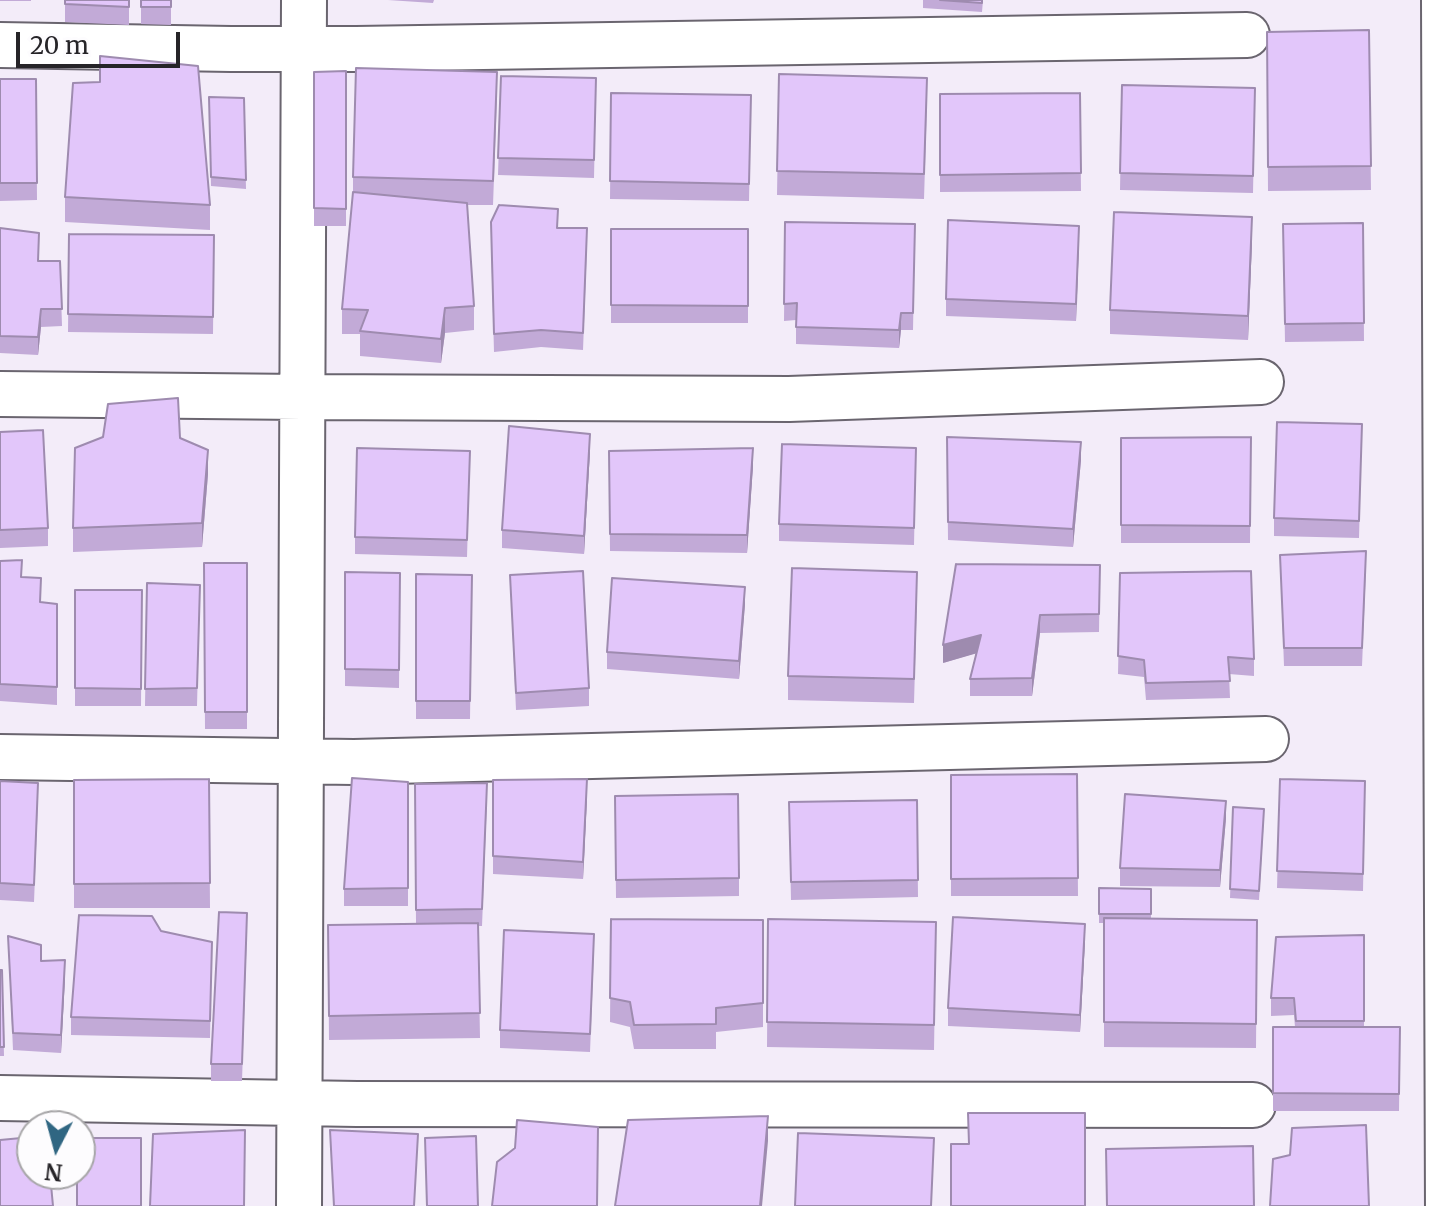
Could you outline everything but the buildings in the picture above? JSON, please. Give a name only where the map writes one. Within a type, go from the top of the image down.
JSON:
[{"type":"street","points":[[299,1206],[304,0]]},
{"type":"street","points":[[1444,0],[1449,324],[1448,1206]]},
{"type":"street","points":[[0,45],[303,49],[1247,35]]},
{"type":"street","points":[[0,394],[789,399],[1261,382]]},
{"type":"street","points":[[0,757],[354,762],[1266,739]]},
{"type":"street","points":[[0,1098],[300,1103],[1253,1105]]}]
